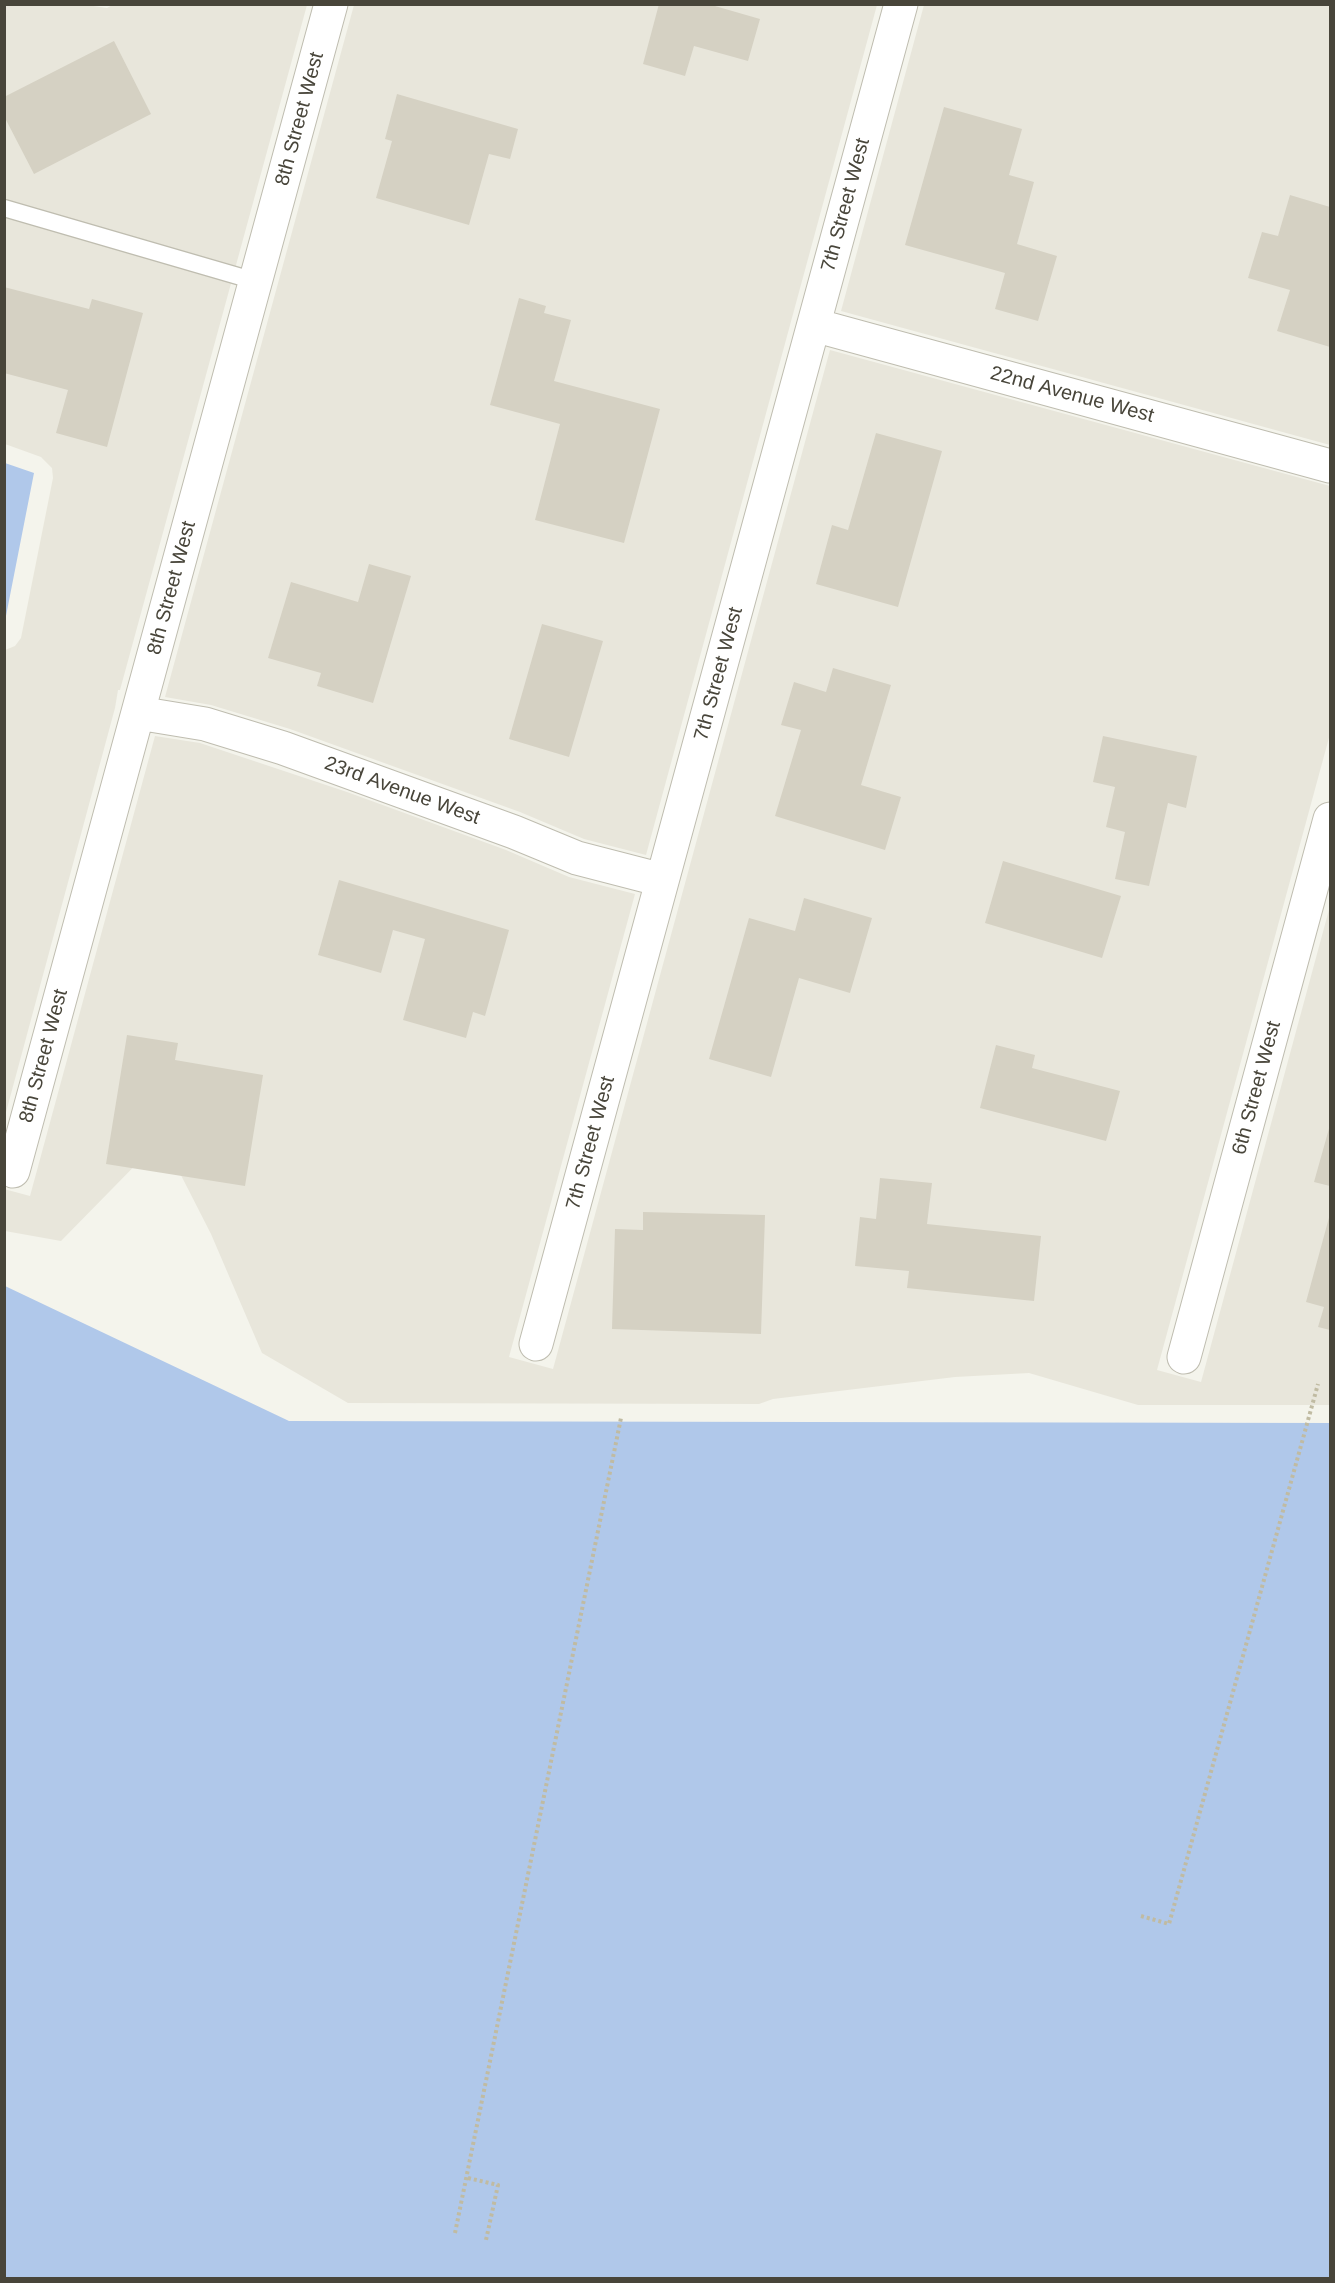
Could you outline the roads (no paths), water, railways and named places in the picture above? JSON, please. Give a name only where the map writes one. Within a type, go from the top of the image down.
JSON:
[{"type":"street","name":"8th Street West","points":[[13,1171],[331,4]]},
{"type":"street","name":"7th Street West","points":[[536,1344],[901,4]]},
{"type":"street","name":"22nd Avenue West","points":[[814,325],[1330,466]]},
{"type":"street","name":"23rd Avenue West","points":[[138,713],[205,724],[283,748],[514,832],[577,858],[662,880]]},
{"type":"street","name":"6th Street West","points":[[1184,1357],[1330,819]]},
{"type":"lane","points":[[4,208],[255,281]]},
{"type":"water","points":[[4,463],[34,473],[5,621]]},
{"type":"water","points":[[5,1286],[289,1421],[1330,1423],[1330,2278],[5,2278]]}]
